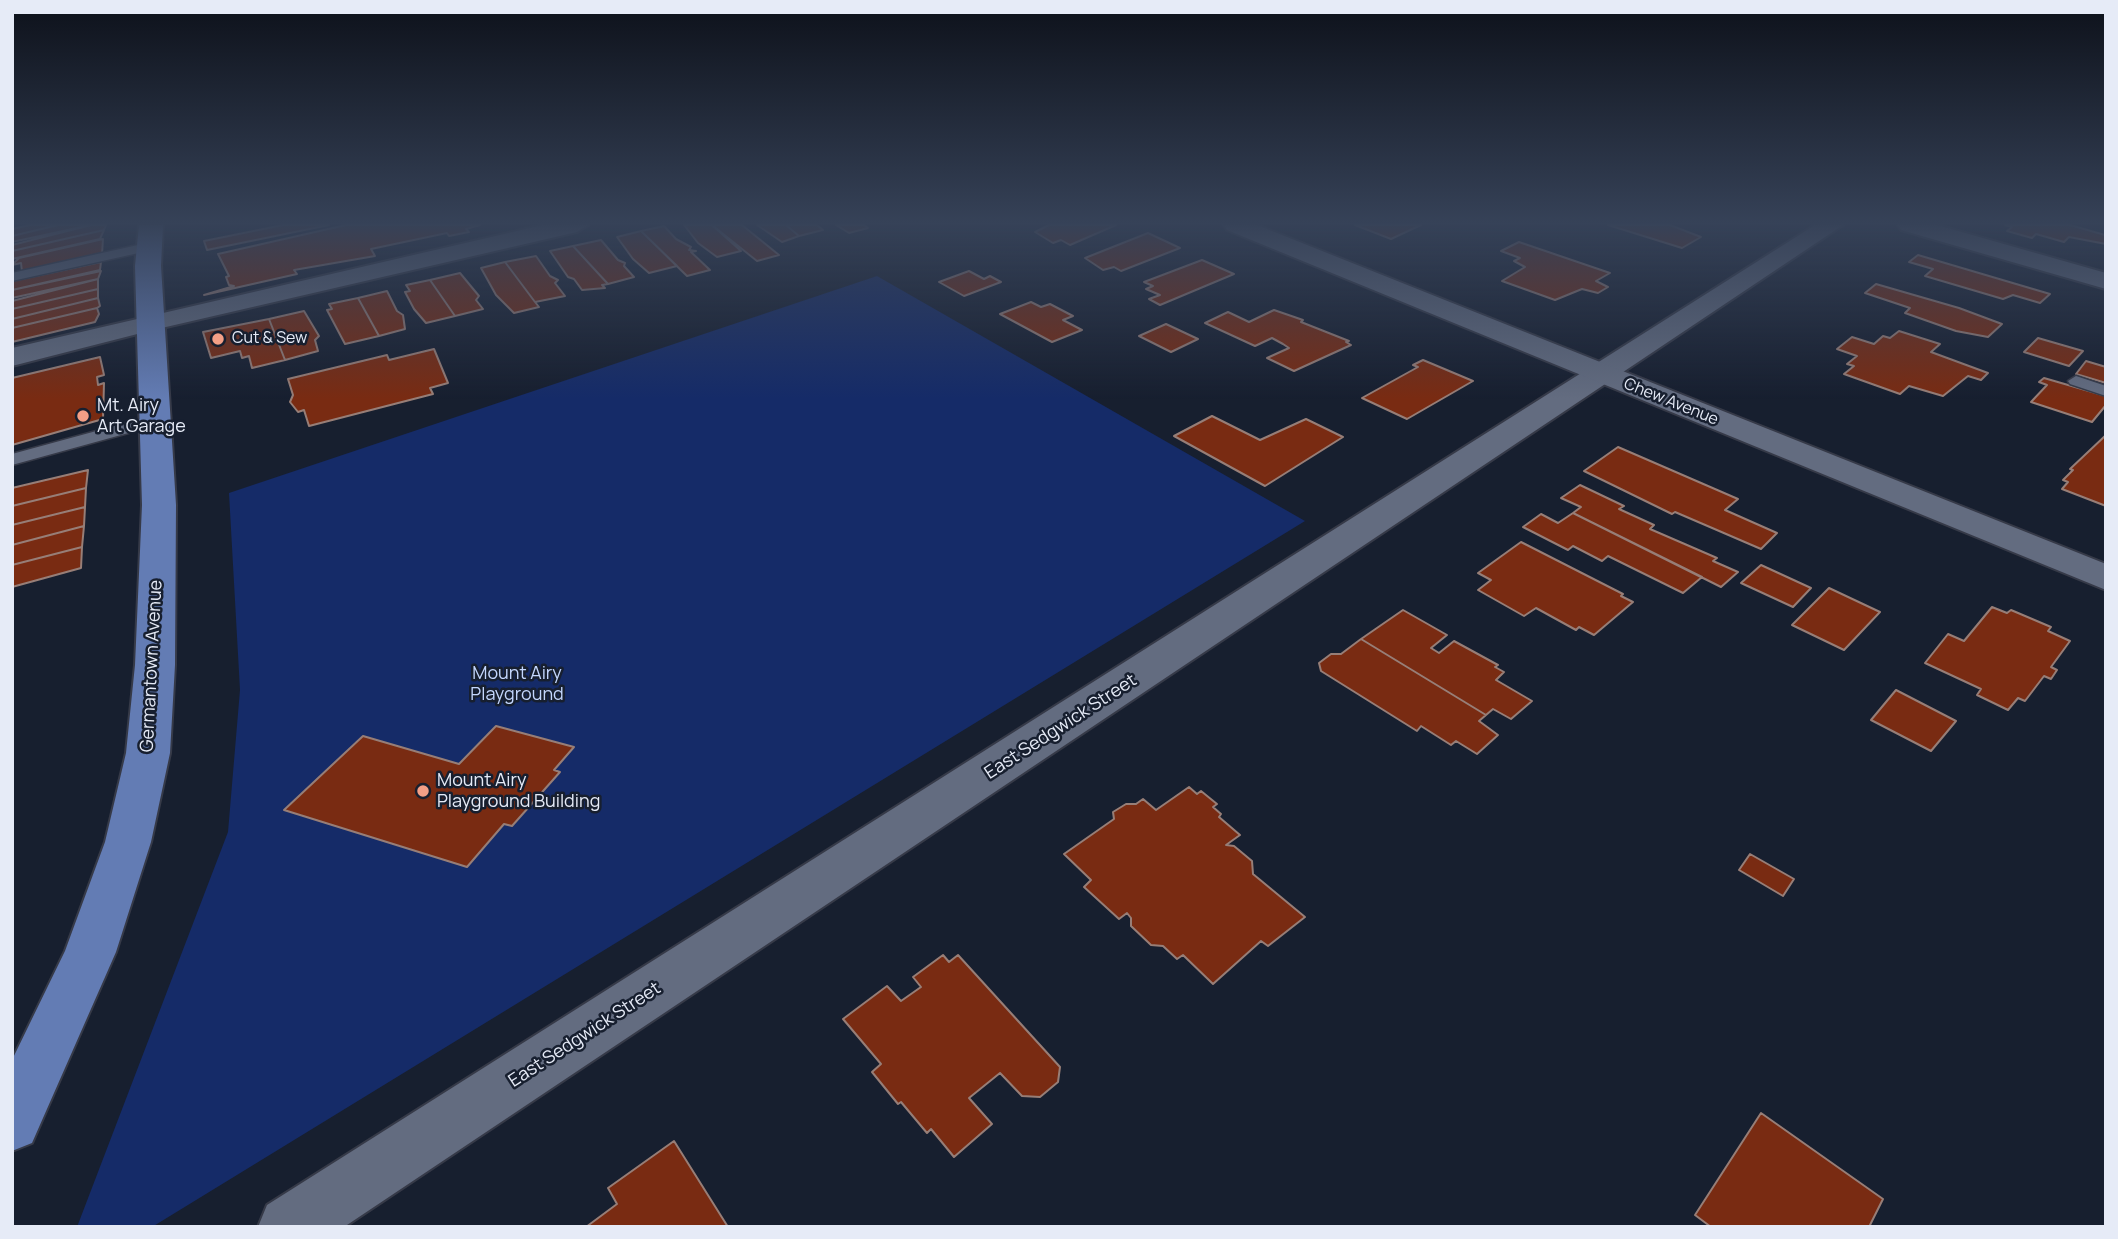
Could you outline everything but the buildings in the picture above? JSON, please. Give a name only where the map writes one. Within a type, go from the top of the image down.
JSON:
[{"type":"main road","name":"Germantown Avenue","points":[[12,1123],[90,952],[128,842],[148,753],[155,665],[158,532],[150,283]]},
{"type":"street","points":[[12,357],[325,283]]},
{"type":"street","name":"Chew Avenue","points":[[1376,283],[2106,578]]},
{"type":"street","name":"East Sedgwick Street","points":[[289,1227],[1745,283]]},
{"type":"lane","points":[[2076,381],[2106,391]]},
{"type":"lane","points":[[12,460],[155,421]]},
{"type":"green space","name":"Mount Airy Playground","points":[[857,283],[889,283],[1305,521],[152,1227],[77,1227],[228,832],[240,690],[229,493]]},
{"type":"place","name":"Cut & Sew","points":[[218,339]]},
{"type":"place","name":"Mt. Airy Art Garage","points":[[83,416]]},
{"type":"place","name":"Mount Airy Playground Building","points":[[423,791]]}]
